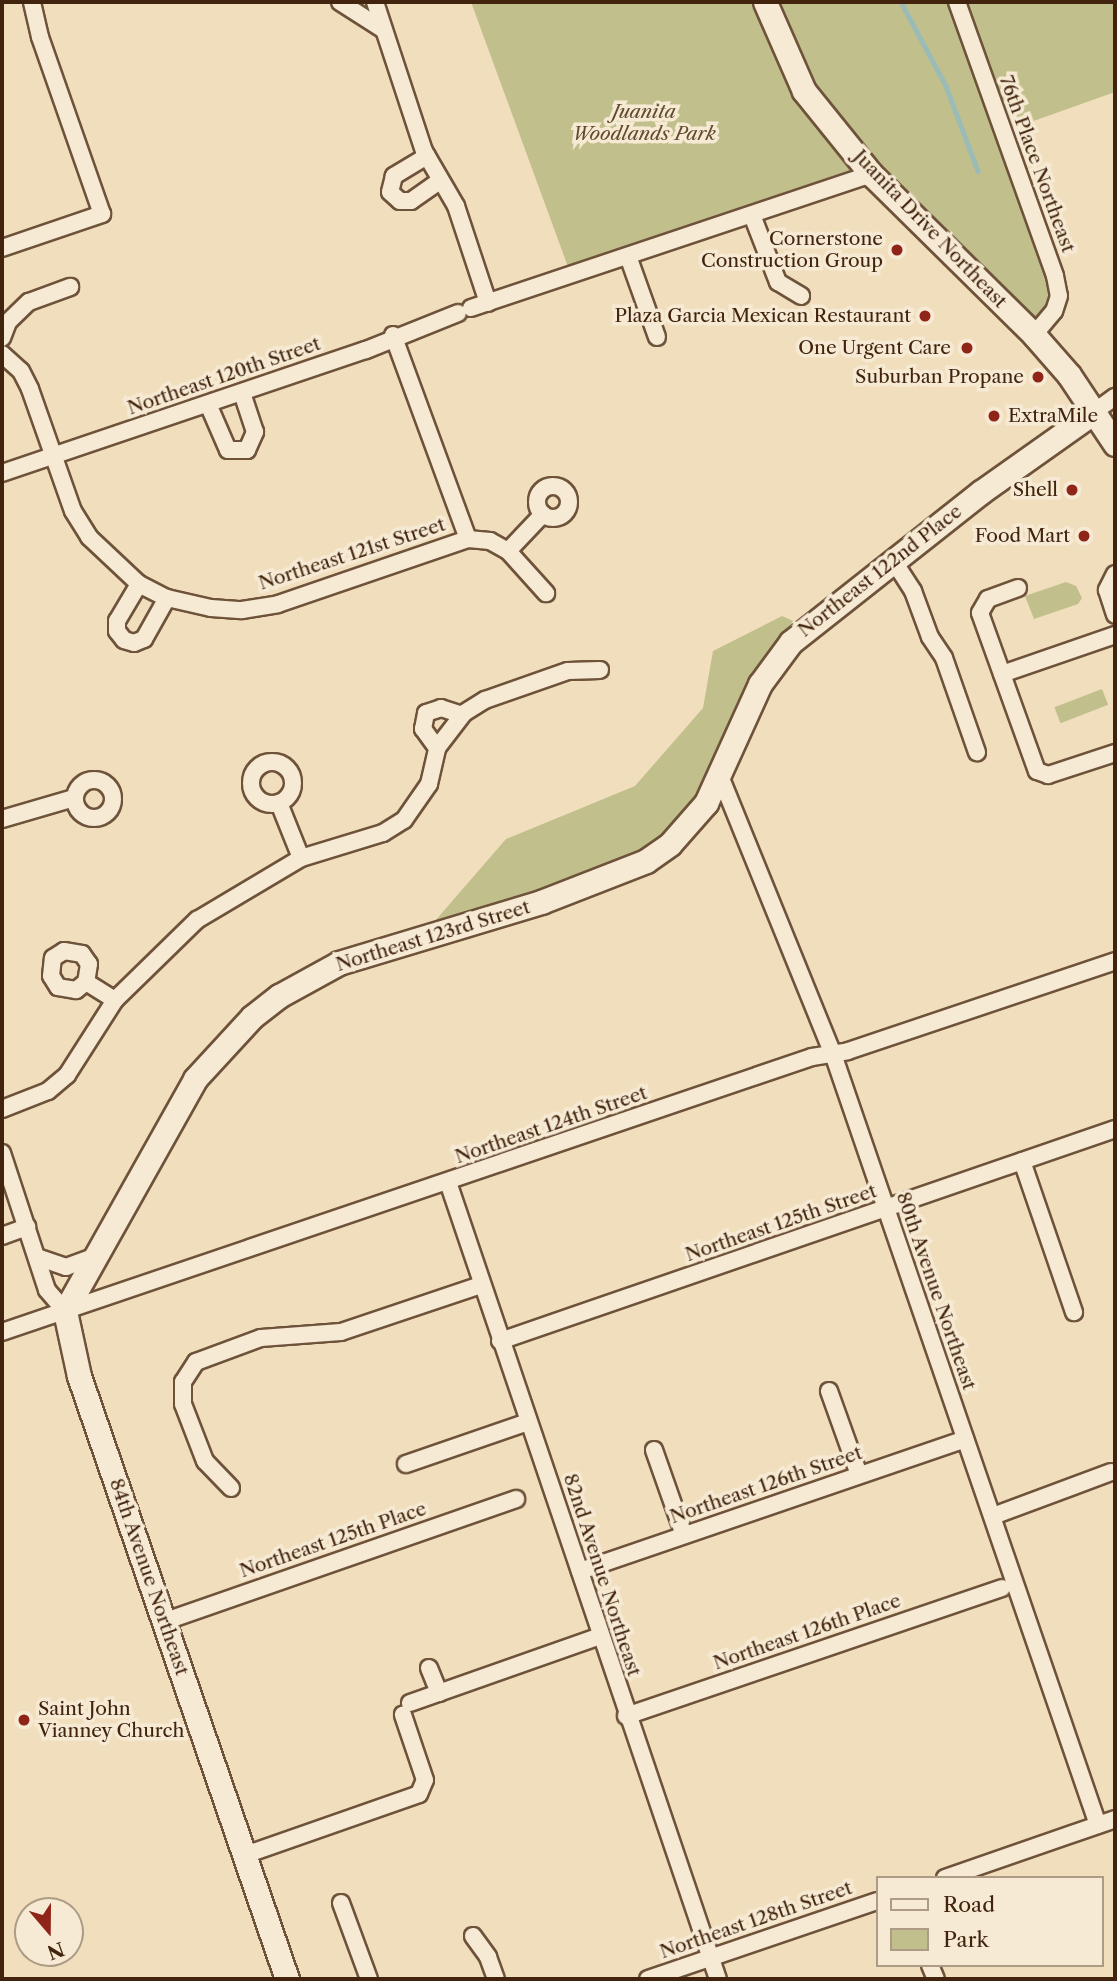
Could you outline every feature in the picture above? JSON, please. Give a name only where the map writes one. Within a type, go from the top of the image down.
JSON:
[{"type":"street","points":[[2,248],[102,214],[40,37],[32,2]]},
{"type":"street","points":[[340,2],[384,30]]},
{"type":"street","points":[[375,2],[427,156],[439,181],[456,206],[488,303]]},
{"type":"street","name":"Juanita Drive Northeast","points":[[765,2],[804,91],[871,174],[1034,335],[1094,412],[1115,444]]},
{"type":"street","name":"76th Place Northeast","points":[[957,2],[1055,276],[1059,296],[1054,312],[1034,335]]},
{"type":"street","points":[[427,156],[394,176],[390,192],[400,201],[411,201],[439,181]]},
{"type":"street","name":"Northeast 120th Street","points":[[2,473],[366,350],[393,335],[465,310],[871,174]]},
{"type":"street","points":[[752,215],[778,282],[801,296]]},
{"type":"street","points":[[628,256],[657,337]]},
{"type":"street","points":[[2,338],[8,322],[29,302],[70,287]]},
{"type":"street","points":[[393,335],[468,539],[490,541],[508,551],[546,593]]},
{"type":"street","points":[[2,354],[21,371],[73,511],[89,537],[153,591]]},
{"type":"street","points":[[208,404],[228,450],[247,450],[255,432],[242,393]]},
{"type":"street","points":[[1094,412],[1115,397]]},
{"type":"street","name":"Northeast 122nd Place","points":[[720,776],[760,684],[783,651],[809,624],[1094,412]]},
{"type":"street","points":[[508,551],[543,514]]},
{"type":"street","name":"Northeast 121st Street","points":[[153,591],[232,609],[278,604],[468,539]]},
{"type":"street","points":[[892,560],[913,591],[930,637],[944,658],[977,752]]},
{"type":"street","points":[[1115,574],[1107,590],[1115,615]]},
{"type":"street","points":[[1018,589],[981,605],[1002,674],[1040,773],[1048,775],[1115,753]]},
{"type":"street","points":[[153,591],[144,639],[124,640],[117,621],[153,591]]},
{"type":"street","points":[[1002,674],[1115,635]]},
{"type":"street","points":[[2,1110],[31,1100],[67,1075],[114,1000],[197,920],[301,858],[383,833],[404,820],[429,784],[437,748],[462,715],[485,700],[568,671],[600,670]]},
{"type":"street","points":[[437,748],[423,729],[426,713],[441,708],[462,715]]},
{"type":"street","name":"80th Avenue Northeast","points":[[720,776],[833,1054],[1098,1825]]},
{"type":"street","name":"Northeast 123rd Street","points":[[65,1311],[195,1079],[234,1035],[279,996],[364,954],[620,874],[670,844],[706,803],[720,776]]},
{"type":"street","points":[[2,819],[75,798]]},
{"type":"street","points":[[279,803],[301,858]]},
{"type":"street","name":"Northeast 124th Street","points":[[2,1332],[812,1057],[833,1054],[1115,961]]},
{"type":"street","points":[[86,982],[114,1000]]},
{"type":"street","name":"Northeast 125th Street","points":[[500,1341],[1115,1129]]},
{"type":"street","name":"84th Avenue Northeast","points":[[2,1153],[47,1290],[65,1311],[79,1376],[287,1979]]},
{"type":"street","points":[[1022,1161],[1074,1312]]},
{"type":"street","name":"82nd Avenue Northeast","points":[[448,1182],[580,1571],[626,1716],[718,1979]]},
{"type":"street","points":[[2,1236],[27,1227]]},
{"type":"street","points":[[37,1257],[66,1267],[93,1257]]},
{"type":"street","points":[[231,1488],[205,1461],[183,1404],[183,1382],[196,1362],[261,1338],[341,1332],[481,1285]]},
{"type":"street","points":[[829,1391],[859,1475]]},
{"type":"street","points":[[406,1464],[528,1422]]},
{"type":"street","name":"Northeast 126th Street","points":[[580,1571],[965,1439]]},
{"type":"street","points":[[654,1450],[684,1535]]},
{"type":"street","points":[[993,1516],[1111,1472]]},
{"type":"street","name":"Northeast 125th Place","points":[[163,1622],[516,1499]]},
{"type":"street","name":"Northeast 126th Place","points":[[626,1716],[1002,1588]]},
{"type":"street","points":[[245,1855],[411,1797],[424,1788],[406,1709],[439,1693],[600,1636]]},
{"type":"street","points":[[429,1668],[439,1693]]},
{"type":"street","points":[[951,1876],[1115,1819]]},
{"type":"street","name":"Northeast 128th Street","points":[[648,1979],[876,1901]]},
{"type":"street","points":[[341,1903],[369,1979]]},
{"type":"street","points":[[473,1936],[488,1957],[496,1979]]},
{"type":"green space","name":"Juanita Woodlands Park","points":[[471,2],[1115,2],[1115,92],[1003,132],[1059,296],[1034,335],[871,174],[571,275]]},
{"type":"green space","points":[[1066,582],[1076,586],[1082,598],[1078,604],[1034,619],[1025,596]]},
{"type":"green space","points":[[782,616],[802,625],[670,844],[422,936],[506,839],[635,786],[703,708],[713,651]]},
{"type":"green space","points":[[1102,689],[1108,705],[1060,723],[1054,707]]},
{"type":"waterway","points":[[901,2],[946,86],[978,171]]},
{"type":"place","name":"Cornerstone Construction Group","points":[[897,250]]},
{"type":"place","name":"Plaza Garcia Mexican Restaurant","points":[[925,316]]},
{"type":"place","name":"One Urgent Care","points":[[967,348]]},
{"type":"place","name":"Suburban Propane","points":[[1038,377]]},
{"type":"place","name":"ExtraMile","points":[[994,416]]},
{"type":"place","name":"Shell","points":[[1072,490]]},
{"type":"place","name":"Food Mart","points":[[1084,536]]},
{"type":"place","name":"Saint John Vianney Church","points":[[24,1720]]}]
